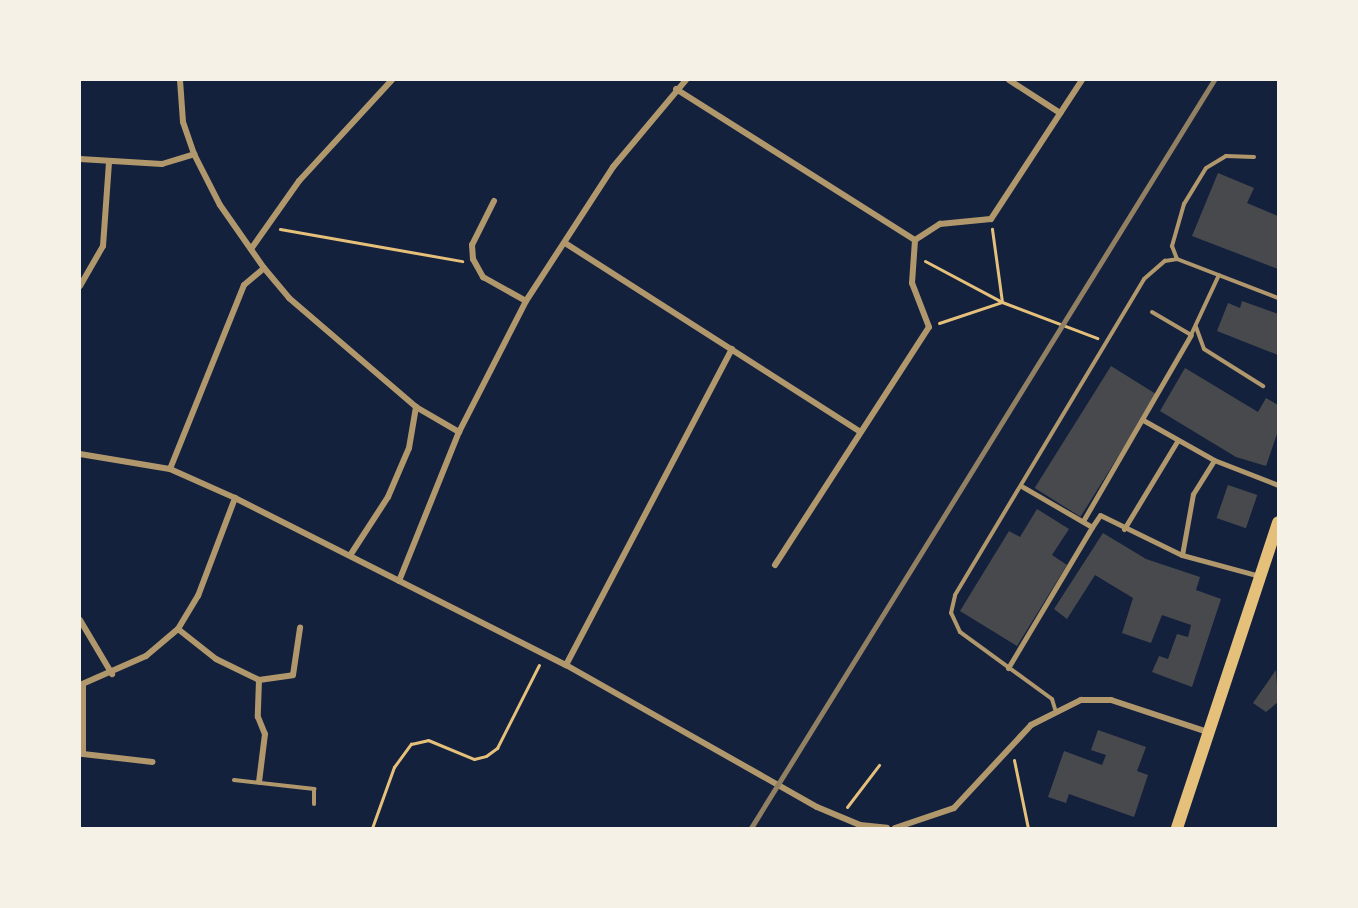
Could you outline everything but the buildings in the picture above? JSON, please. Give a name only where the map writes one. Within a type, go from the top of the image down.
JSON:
[{"type":"main road","points":[[1177,828],[1205,731],[1278,522]]},
{"type":"street","points":[[180,80],[183,122],[194,154],[264,268],[289,298],[416,407],[459,432]]},
{"type":"street","points":[[251,249],[266,226],[326,149],[392,80]]},
{"type":"street","points":[[399,581],[459,432],[526,301],[613,167],[676,89],[686,80]]},
{"type":"street","points":[[1009,80],[1060,113]]},
{"type":"street","points":[[775,565],[859,431],[929,327],[912,283],[910,254],[915,240],[940,224],[991,219],[1082,80]]},
{"type":"street","points":[[676,89],[915,240]]},
{"type":"street","points":[[80,159],[109,163],[162,164],[194,154]]},
{"type":"street","points":[[80,286],[103,246],[109,163]]},
{"type":"street","points":[[494,201],[471,245],[473,259],[483,277],[526,301]]},
{"type":"street","points":[[565,243],[859,431]]},
{"type":"street","points":[[170,469],[244,285],[264,268]]},
{"type":"street","points":[[1083,522],[1191,335]]},
{"type":"street","points":[[566,665],[732,349]]},
{"type":"street","points":[[351,554],[388,497],[409,448],[416,407]]},
{"type":"street","points":[[1143,420],[1214,460],[1278,485]]},
{"type":"street","points":[[1124,529],[1178,440]]},
{"type":"street","points":[[80,454],[170,469],[235,498],[351,554],[399,581],[566,665],[817,807],[841,819],[887,828]]},
{"type":"street","points":[[1182,555],[1193,494],[1214,460]]},
{"type":"street","points":[[1023,487],[1092,527]]},
{"type":"street","points":[[153,762],[83,754],[81,685],[112,674],[178,629],[198,596],[235,498]]},
{"type":"street","points":[[1008,669],[1100,515],[1124,529],[1182,555],[1260,576]]},
{"type":"street","points":[[80,620],[112,674]]},
{"type":"street","points":[[178,629],[216,659],[259,680],[293,675],[300,628]]},
{"type":"street","points":[[259,680],[258,717],[265,734],[259,782]]},
{"type":"street","points":[[895,828],[924,825],[954,808],[1007,752],[1055,709],[1081,700],[1111,699],[1205,731]]},
{"type":"lane","points":[[1177,259],[1172,246],[1184,204],[1206,168],[1226,156],[1254,158]]},
{"type":"lane","points":[[1055,709],[1052,699],[976,648],[955,623],[956,595],[1023,487],[1144,279],[1166,261],[1177,259],[1278,298]]},
{"type":"lane","points":[[1152,312],[1191,335],[1219,275]]},
{"type":"lane","points":[[1196,326],[1204,349],[1263,386]]},
{"type":"lane","points":[[234,780],[314,789],[314,804]]},
{"type":"path","points":[[991,219],[1002,302]]},
{"type":"path","points":[[266,226],[419,256],[473,259]]},
{"type":"path","points":[[910,254],[1002,302],[1046,316],[1082,331]]},
{"type":"path","points":[[929,327],[1002,302]]},
{"type":"path","points":[[372,828],[394,766],[411,744],[428,740],[474,759],[497,748],[544,654]]},
{"type":"path","points":[[1007,752],[1014,758],[1028,828]]},
{"type":"path","points":[[841,819],[879,765]]},
{"type":"railway","points":[[751,828],[1214,80]]}]
